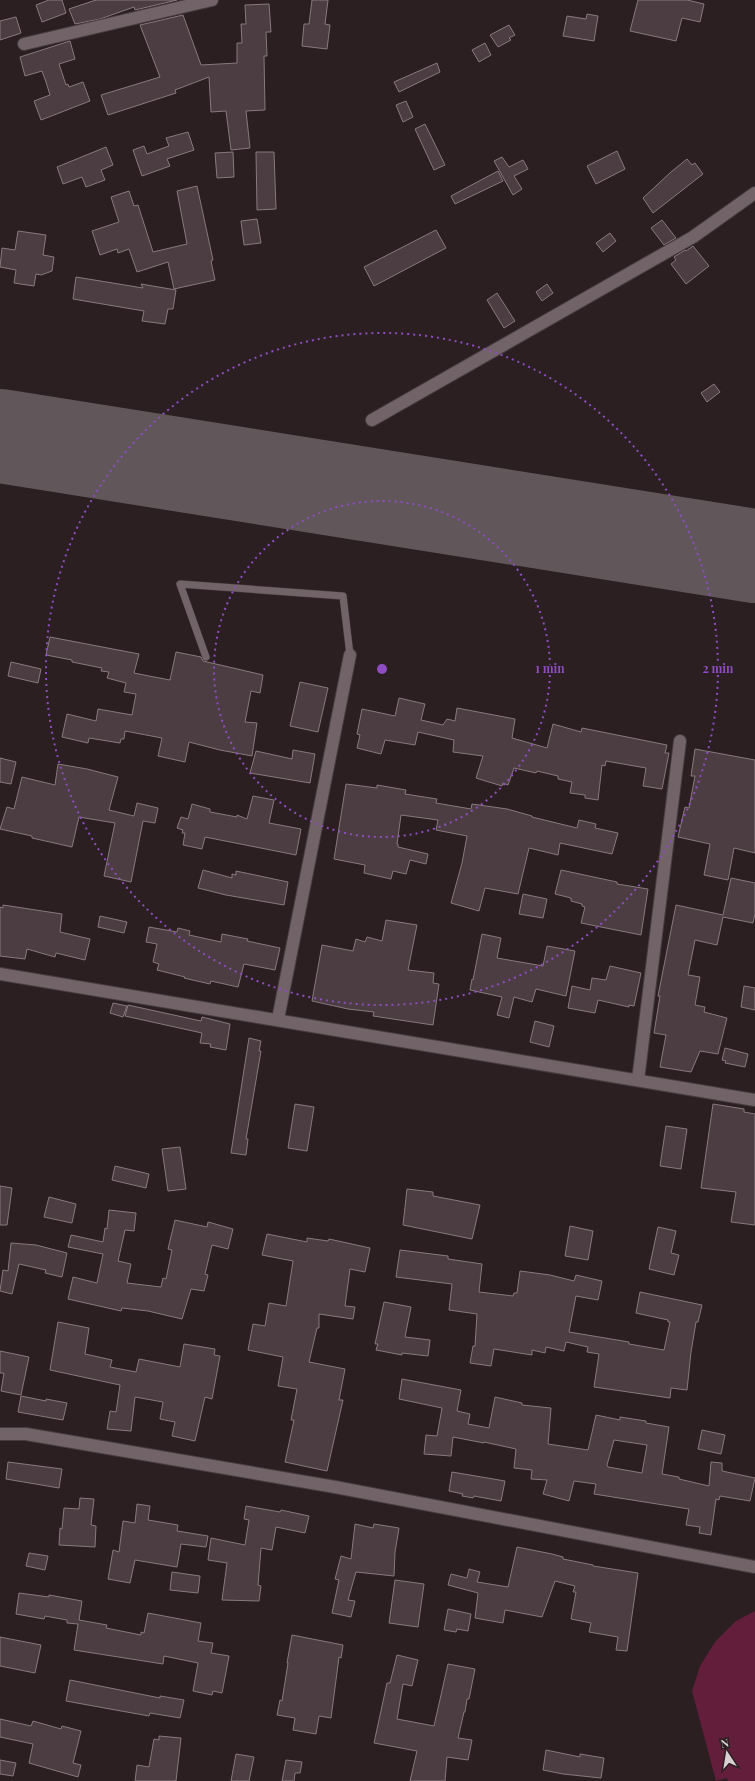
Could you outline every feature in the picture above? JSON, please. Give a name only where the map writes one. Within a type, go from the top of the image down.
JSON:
[{"type":"street","points":[[24,44],[212,0]]},
{"type":"street","points":[[372,420],[693,237],[755,193]]},
{"type":"street","points":[[278,1019],[350,655]]},
{"type":"street","points":[[638,1080],[680,741]]},
{"type":"street","points":[[0,974],[278,1019],[755,1100]]},
{"type":"street","points":[[0,1434],[26,1434],[334,1487],[755,1567]]},
{"type":"lane","points":[[206,657],[180,584],[343,596],[350,655]]},
{"type":"shaded area","points":[[755,1611],[755,1781],[728,1781],[727,1778],[716,1781],[692,1691],[700,1666],[715,1642],[736,1621]]},
{"type":"building","points":[[49,0],[62,0],[66,13],[42,22],[36,5]]},
{"type":"building","points":[[96,0],[177,0],[135,10],[134,7],[100,19],[75,24],[69,9]]},
{"type":"building","points":[[312,0],[328,0],[325,24],[330,25],[327,49],[302,46],[304,24],[309,24]]},
{"type":"building","points":[[638,0],[687,0],[704,4],[700,22],[682,18],[676,41],[630,31]]},
{"type":"building","points":[[269,4],[271,32],[266,32],[267,56],[264,56],[265,110],[246,111],[250,148],[231,150],[226,111],[211,112],[209,77],[175,90],[176,93],[108,115],[101,95],[160,77],[140,25],[183,15],[201,65],[237,63],[237,43],[242,43],[241,24],[246,24],[245,5]]},
{"type":"building","points":[[587,14],[598,16],[594,41],[563,36],[567,16],[586,19]]},
{"type":"building","points":[[16,17],[21,33],[0,40],[0,21]]},
{"type":"building","points":[[509,25],[515,35],[509,38],[511,40],[498,47],[490,35]]},
{"type":"building","points":[[70,41],[75,59],[59,64],[66,85],[68,84],[69,87],[83,82],[90,101],[41,120],[34,101],[50,95],[46,82],[42,71],[25,76],[20,57]]},
{"type":"building","points":[[485,43],[491,55],[479,62],[472,50]]},
{"type":"building","points":[[437,63],[440,72],[399,92],[394,82]]},
{"type":"building","points":[[406,101],[413,117],[403,122],[396,105]]},
{"type":"building","points":[[425,124],[445,165],[434,170],[415,129]]},
{"type":"building","points":[[188,132],[194,150],[167,159],[170,166],[142,176],[133,150],[144,146],[147,154],[169,146],[166,138]]},
{"type":"building","points":[[106,147],[113,165],[101,170],[105,180],[86,187],[82,177],[63,184],[57,167]]},
{"type":"building","points":[[617,151],[625,169],[596,184],[587,166]]},
{"type":"building","points":[[233,152],[234,177],[217,178],[215,153]]},
{"type":"building","points":[[256,152],[274,152],[276,209],[257,210]]},
{"type":"building","points":[[502,157],[509,167],[523,160],[528,169],[514,176],[522,189],[513,195],[494,161]]},
{"type":"building","points":[[687,159],[692,165],[695,163],[703,174],[653,213],[643,198]]},
{"type":"building","points":[[498,171],[503,181],[455,204],[451,196]]},
{"type":"building","points":[[197,186],[213,260],[211,261],[215,280],[174,289],[168,262],[137,272],[129,249],[118,253],[117,249],[100,255],[92,231],[119,222],[111,197],[129,191],[134,206],[138,205],[153,252],[187,244],[177,191]]},
{"type":"building","points":[[257,219],[261,243],[244,245],[241,221]]},
{"type":"building","points":[[662,220],[676,238],[664,245],[651,228]]},
{"type":"building","points":[[436,230],[446,248],[374,286],[364,267]]},
{"type":"building","points":[[18,231],[46,235],[43,255],[54,257],[52,271],[41,275],[36,274],[34,286],[14,283],[16,270],[0,267],[2,248],[15,250]]},
{"type":"building","points":[[610,233],[616,241],[603,252],[596,243]]},
{"type":"building","points":[[693,246],[709,266],[686,284],[671,264],[676,260],[674,257]]},
{"type":"building","points":[[76,277],[143,288],[141,284],[176,290],[173,309],[168,309],[165,324],[142,321],[144,311],[73,299]]},
{"type":"building","points":[[547,284],[553,293],[542,301],[536,292]]},
{"type":"building","points":[[497,293],[515,321],[504,328],[487,300]]},
{"type":"building","points":[[714,384],[720,392],[707,402],[701,393]]},
{"type":"building","points":[[50,637],[139,654],[134,673],[170,680],[176,652],[201,657],[203,661],[263,675],[260,693],[251,691],[245,722],[257,723],[252,756],[189,742],[185,762],[158,756],[162,738],[125,731],[124,739],[121,739],[120,743],[89,738],[88,743],[62,737],[67,714],[96,721],[98,709],[132,715],[136,694],[124,692],[126,683],[107,678],[109,672],[101,671],[102,668],[46,655]]},
{"type":"building","points":[[11,662],[41,669],[38,683],[8,676]]},
{"type":"building","points":[[300,682],[328,688],[318,732],[290,726]]},
{"type":"building","points":[[399,698],[425,704],[421,720],[443,725],[447,719],[455,721],[457,708],[515,719],[512,738],[547,748],[553,724],[581,732],[582,728],[667,745],[665,753],[669,753],[662,789],[643,786],[646,768],[606,761],[605,766],[602,765],[598,800],[585,798],[585,795],[570,793],[572,782],[558,779],[558,776],[537,771],[536,773],[514,768],[508,785],[503,783],[502,786],[476,778],[483,756],[453,752],[454,740],[418,732],[415,745],[385,740],[381,754],[357,748],[360,735],[357,734],[362,709],[395,716]]},
{"type":"building","points":[[695,749],[755,760],[755,853],[734,848],[728,880],[704,875],[710,844],[678,837],[685,807],[689,808],[695,776],[691,776]]},
{"type":"building","points":[[293,750],[315,754],[310,783],[250,773],[256,751],[292,759]]},
{"type":"building","points":[[0,758],[16,762],[11,784],[0,782]]},
{"type":"building","points":[[58,764],[87,769],[118,777],[109,810],[134,816],[137,803],[158,808],[155,823],[143,821],[131,882],[104,876],[115,823],[79,817],[72,847],[0,829],[7,807],[14,809],[22,777],[55,785]]},
{"type":"building","points":[[346,784],[377,788],[377,785],[406,790],[405,794],[437,799],[436,803],[471,809],[472,804],[507,809],[577,828],[579,820],[596,824],[595,828],[618,833],[612,854],[560,843],[558,855],[529,848],[518,894],[485,888],[479,911],[451,903],[462,863],[467,836],[436,830],[438,820],[401,815],[397,844],[398,847],[428,854],[426,864],[410,860],[406,874],[393,871],[391,879],[364,873],[365,865],[334,859]]},
{"type":"building","points":[[253,796],[274,800],[269,823],[301,829],[296,855],[205,837],[202,849],[183,845],[185,833],[182,833],[183,830],[177,828],[181,817],[188,819],[192,804],[210,809],[210,812],[237,817],[237,815],[247,819]]},
{"type":"building","points":[[203,870],[232,878],[232,874],[236,875],[236,871],[288,882],[284,905],[226,895],[198,888]]},
{"type":"building","points":[[561,870],[617,882],[617,884],[648,889],[641,935],[581,923],[585,907],[582,906],[582,904],[571,901],[571,898],[555,894]]},
{"type":"building","points":[[731,878],[755,883],[755,914],[753,923],[723,917],[717,945],[695,940],[688,975],[700,977],[695,1005],[705,1007],[704,1012],[727,1018],[718,1054],[700,1051],[691,1072],[660,1067],[666,1035],[654,1033],[660,996],[658,996],[676,905],[723,915]]},
{"type":"building","points":[[523,894],[547,899],[543,918],[519,914]]},
{"type":"building","points":[[3,905],[62,914],[60,932],[90,939],[85,960],[56,953],[55,957],[27,949],[25,959],[0,956],[0,907],[3,908]]},
{"type":"building","points":[[100,916],[127,922],[124,933],[98,927]]},
{"type":"building","points":[[386,920],[417,925],[408,970],[434,973],[433,983],[439,984],[433,1025],[373,1016],[374,1012],[348,1009],[312,1001],[322,945],[353,951],[356,939],[365,942],[367,937],[382,941]]},
{"type":"building","points":[[149,927],[177,932],[178,928],[190,931],[189,935],[221,942],[222,934],[248,939],[247,941],[280,948],[275,970],[244,964],[238,987],[211,981],[210,984],[157,970],[159,964],[153,962],[157,944],[146,942]]},
{"type":"building","points":[[482,934],[501,938],[497,958],[543,966],[547,946],[575,951],[566,996],[536,989],[532,1002],[514,997],[509,1018],[497,1015],[502,997],[470,990]]},
{"type":"building","points":[[610,966],[641,973],[634,1006],[629,1005],[629,1007],[598,1000],[595,1013],[568,1008],[572,986],[590,990],[592,978],[606,980]]},
{"type":"building","points":[[744,986],[755,988],[755,1010],[741,1007]]},
{"type":"building","points":[[113,1003],[127,1006],[123,1017],[110,1013]]},
{"type":"building","points":[[128,1005],[201,1021],[202,1017],[230,1024],[226,1050],[210,1047],[211,1044],[200,1043],[202,1033],[125,1016]]},
{"type":"building","points":[[535,1021],[554,1026],[549,1047],[530,1042]]},
{"type":"building","points":[[249,1038],[261,1041],[259,1051],[261,1051],[246,1139],[248,1139],[246,1155],[231,1153]]},
{"type":"building","points":[[725,1048],[748,1054],[745,1067],[725,1063],[726,1061],[722,1060]]},
{"type":"building","points":[[295,1104],[314,1107],[307,1151],[288,1148]]},
{"type":"building","points":[[713,1104],[744,1109],[744,1112],[755,1114],[755,1225],[731,1222],[736,1192],[701,1188]]},
{"type":"building","points":[[666,1126],[687,1129],[681,1169],[660,1166]]},
{"type":"building","points":[[180,1147],[186,1189],[168,1191],[162,1149]]},
{"type":"building","points":[[115,1166],[149,1174],[146,1188],[112,1180]]},
{"type":"building","points":[[0,1186],[12,1188],[7,1225],[0,1225]]},
{"type":"building","points":[[407,1189],[433,1192],[433,1196],[480,1205],[472,1239],[403,1225]]},
{"type":"building","points":[[49,1197],[76,1204],[72,1223],[44,1217]]},
{"type":"building","points":[[109,1210],[136,1213],[134,1231],[125,1230],[118,1261],[131,1264],[127,1283],[161,1287],[163,1278],[166,1279],[172,1250],[168,1249],[175,1220],[207,1227],[208,1222],[233,1229],[228,1249],[212,1245],[205,1274],[208,1275],[204,1291],[191,1289],[182,1319],[148,1311],[122,1308],[121,1311],[68,1299],[73,1277],[97,1283],[103,1254],[68,1247],[71,1235],[103,1242],[105,1228],[107,1229]]},
{"type":"building","points":[[570,1226],[593,1231],[588,1260],[565,1256]]},
{"type":"building","points":[[658,1227],[676,1231],[671,1253],[679,1255],[674,1275],[649,1269]]},
{"type":"building","points":[[267,1234],[307,1242],[307,1238],[328,1241],[329,1239],[370,1248],[365,1272],[350,1269],[345,1306],[355,1307],[353,1319],[319,1314],[319,1328],[317,1328],[309,1362],[345,1369],[339,1400],[343,1400],[327,1471],[285,1462],[294,1420],[291,1420],[297,1389],[278,1386],[283,1357],[248,1350],[253,1324],[265,1326],[269,1303],[286,1306],[293,1261],[262,1255]]},
{"type":"building","points":[[11,1243],[36,1245],[67,1253],[62,1277],[45,1273],[46,1270],[19,1264],[12,1294],[0,1291],[3,1270],[8,1271]]},
{"type":"building","points":[[400,1250],[448,1256],[448,1259],[482,1264],[479,1292],[513,1296],[514,1293],[517,1293],[520,1271],[550,1275],[574,1281],[576,1275],[602,1281],[598,1300],[576,1296],[569,1332],[629,1342],[629,1344],[664,1350],[670,1322],[668,1322],[668,1320],[636,1313],[640,1292],[702,1305],[698,1322],[696,1322],[687,1390],[671,1388],[670,1398],[594,1387],[599,1354],[587,1352],[588,1347],[566,1342],[564,1351],[546,1347],[545,1353],[532,1350],[532,1355],[494,1349],[491,1366],[470,1363],[473,1346],[475,1346],[477,1314],[449,1310],[452,1284],[396,1277]]},
{"type":"building","points":[[384,1302],[411,1307],[405,1337],[430,1340],[428,1356],[402,1353],[402,1355],[376,1350],[378,1344],[375,1344]]},
{"type":"building","points":[[58,1322],[89,1328],[85,1354],[112,1360],[110,1367],[136,1372],[139,1359],[180,1367],[184,1344],[215,1349],[214,1355],[220,1356],[212,1399],[205,1397],[195,1441],[172,1436],[175,1422],[160,1419],[163,1402],[135,1397],[131,1431],[107,1429],[110,1411],[116,1412],[120,1385],[50,1370]]},
{"type":"building","points":[[0,1351],[29,1357],[21,1395],[1,1391],[4,1373],[0,1373]]},
{"type":"building","points":[[402,1379],[461,1390],[457,1411],[470,1414],[468,1424],[489,1428],[495,1397],[522,1403],[522,1405],[551,1408],[548,1444],[588,1450],[596,1415],[620,1420],[620,1417],[646,1421],[646,1423],[669,1427],[662,1474],[679,1477],[679,1479],[709,1486],[711,1462],[722,1463],[722,1471],[755,1478],[750,1501],[720,1496],[719,1500],[716,1499],[711,1535],[699,1533],[700,1527],[686,1525],[689,1509],[594,1494],[596,1484],[574,1481],[569,1501],[543,1494],[547,1480],[531,1479],[532,1470],[514,1468],[516,1449],[453,1437],[451,1456],[424,1454],[426,1435],[437,1436],[442,1408],[399,1399]],"holes":[[[614,1440],[647,1445],[642,1473],[608,1467],[607,1465]]]},
{"type":"building","points":[[21,1396],[67,1403],[63,1420],[18,1412]]},
{"type":"building","points":[[702,1430],[725,1435],[721,1454],[698,1449]]},
{"type":"building","points":[[8,1462],[62,1469],[59,1488],[6,1479]]},
{"type":"building","points":[[452,1472],[505,1481],[501,1501],[474,1496],[473,1498],[462,1496],[463,1494],[449,1491]]},
{"type":"building","points":[[80,1498],[94,1499],[91,1525],[96,1526],[95,1547],[59,1545],[60,1528],[62,1529],[64,1508],[79,1509]]},
{"type":"building","points":[[137,1504],[150,1506],[148,1520],[178,1525],[177,1531],[208,1536],[206,1547],[181,1544],[177,1567],[135,1560],[130,1583],[108,1579],[113,1550],[119,1552],[123,1521],[135,1523]]},
{"type":"building","points":[[246,1506],[280,1512],[281,1510],[309,1516],[305,1533],[276,1527],[272,1550],[261,1548],[258,1585],[261,1586],[259,1601],[222,1600],[227,1563],[208,1560],[211,1538],[245,1545],[249,1520],[244,1519]]},
{"type":"building","points":[[355,1524],[373,1528],[374,1524],[399,1528],[395,1552],[394,1576],[356,1572],[348,1600],[355,1601],[351,1617],[332,1613],[339,1580],[335,1579],[341,1556],[351,1559]]},
{"type":"building","points":[[517,1547],[552,1554],[563,1557],[563,1559],[593,1566],[638,1573],[627,1651],[616,1650],[618,1637],[589,1632],[591,1623],[571,1619],[576,1592],[573,1592],[575,1586],[555,1581],[542,1617],[505,1610],[503,1623],[475,1618],[478,1593],[448,1585],[451,1574],[467,1578],[469,1569],[480,1572],[477,1582],[508,1587]]},
{"type":"building","points":[[29,1553],[48,1556],[45,1570],[26,1566]]},
{"type":"building","points":[[172,1572],[200,1576],[198,1593],[170,1590]]},
{"type":"building","points":[[395,1580],[424,1584],[418,1627],[389,1623]]},
{"type":"building","points":[[19,1593],[49,1597],[49,1595],[82,1601],[79,1620],[107,1625],[106,1628],[141,1635],[141,1632],[144,1633],[148,1613],[201,1623],[198,1641],[213,1643],[211,1653],[229,1656],[222,1693],[213,1691],[212,1695],[193,1691],[198,1663],[164,1656],[163,1664],[74,1650],[78,1624],[67,1623],[67,1620],[45,1616],[44,1619],[16,1614]]},
{"type":"building","points":[[448,1609],[471,1614],[468,1631],[457,1629],[456,1632],[444,1630]]},
{"type":"building","points":[[292,1635],[343,1645],[341,1658],[339,1657],[331,1718],[319,1716],[316,1734],[293,1730],[295,1718],[277,1715],[280,1700],[282,1701]]},
{"type":"building","points":[[0,1637],[41,1645],[35,1673],[0,1666]]},
{"type":"building","points":[[397,1655],[418,1660],[412,1686],[403,1684],[397,1719],[434,1726],[448,1664],[475,1669],[469,1699],[467,1699],[458,1738],[472,1740],[468,1760],[447,1757],[445,1781],[410,1781],[417,1751],[374,1743],[387,1683],[390,1683]]},
{"type":"building","points":[[70,1680],[160,1698],[160,1696],[184,1700],[180,1718],[150,1713],[149,1716],[66,1701]]},
{"type":"building","points":[[0,1719],[31,1726],[33,1721],[61,1729],[62,1726],[81,1731],[73,1763],[81,1765],[78,1777],[29,1763],[33,1744],[0,1737]]},
{"type":"building","points":[[159,1736],[181,1738],[176,1781],[135,1781],[137,1765],[149,1767],[154,1739],[159,1740]]},
{"type":"building","points":[[546,1750],[580,1757],[580,1754],[604,1758],[601,1778],[563,1774],[543,1770]]},
{"type":"building","points":[[236,1754],[254,1757],[249,1781],[231,1781]]},
{"type":"building","points":[[0,1760],[16,1763],[13,1776],[0,1774]]},
{"type":"building","points":[[286,1760],[302,1762],[300,1773],[295,1773],[294,1781],[282,1781]]},
{"type":"runway","points":[[0,436],[755,556]]}]
